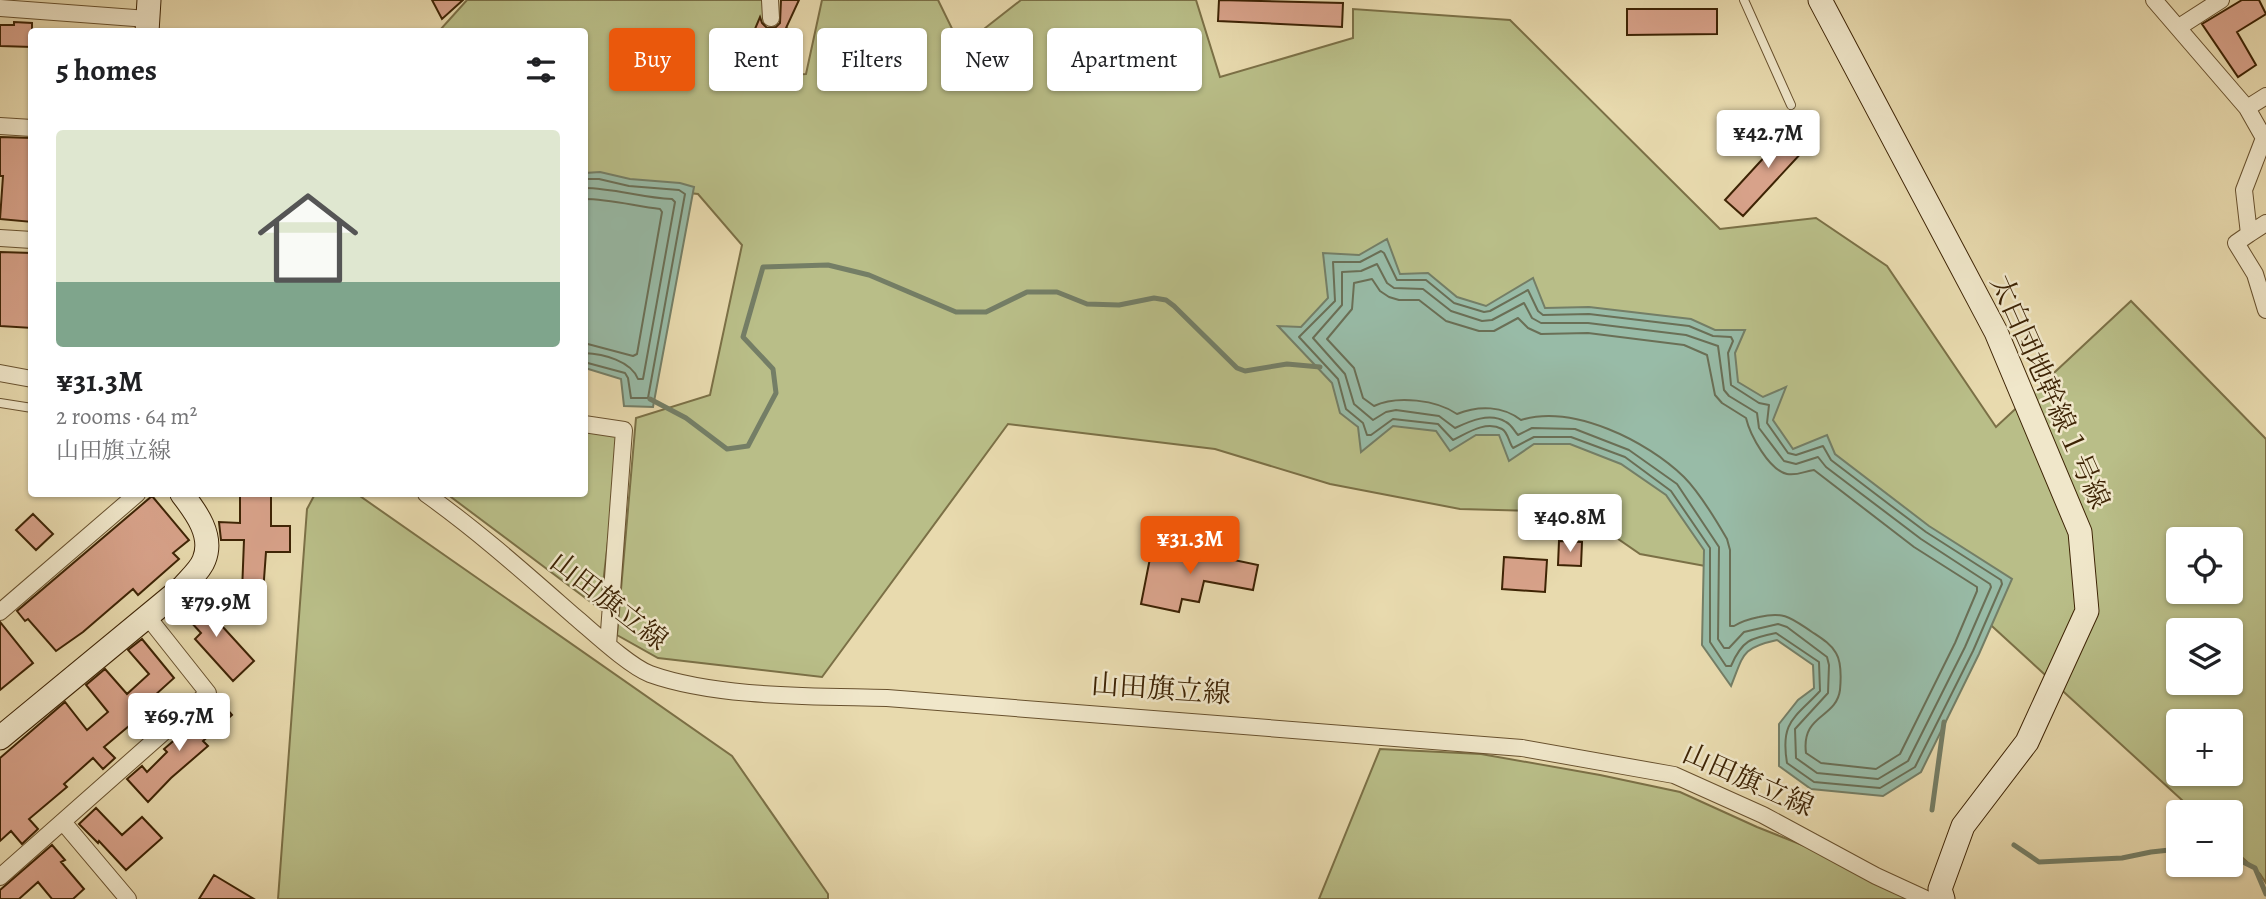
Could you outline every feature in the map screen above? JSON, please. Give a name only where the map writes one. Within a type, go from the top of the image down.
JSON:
[{"type":"street","points":[[770,0],[771,18]]},
{"type":"street","name":"太白団地幹線１号線","points":[[1820,0],[1996,332],[2080,532],[2087,611],[2027,742],[1963,826],[1936,896]]},
{"type":"street","points":[[2154,0],[2247,108],[2264,138],[2244,190],[2249,234]]},
{"type":"street","points":[[2179,27],[2221,0]]},
{"type":"street","points":[[0,8],[148,17]]},
{"type":"street","points":[[2247,108],[2266,96]]},
{"type":"street","points":[[0,126],[28,128]]},
{"type":"street","points":[[2266,223],[2235,243],[2255,274],[2266,310]]},
{"type":"street","points":[[0,238],[28,240]]},
{"type":"street","points":[[0,373],[28,378]]},
{"type":"street","points":[[588,426],[624,430],[608,645]]},
{"type":"street","points":[[0,612],[134,497]]},
{"type":"street","points":[[0,738],[183,587],[204,561],[207,540],[200,520],[183,497]]},
{"type":"street","name":"山田旗立線","points":[[430,497],[457,515],[608,645],[647,673],[704,688],[887,698],[1522,748],[1674,775],[1763,814],[1877,876],[1936,896]]},
{"type":"street","points":[[0,877],[208,693],[147,616]]},
{"type":"street","points":[[63,822],[128,899]]},
{"type":"lane","points":[[1744,0],[1791,105]]},
{"type":"lane","points":[[0,403],[28,407]]},
{"type":"green space","points":[[467,0],[763,0],[764,28],[709,28],[709,91],[803,91],[803,74],[806,74],[822,0],[938,0],[952,28],[941,28],[941,91],[1033,91],[1033,28],[985,28],[1021,0],[1196,0],[1220,77],[1353,38],[1353,9],[1510,20],[1720,229],[1816,218],[1887,266],[1996,427],[2131,301],[2266,439],[2266,883],[2243,858],[2243,800],[2182,800],[2167,786],[2243,786],[2243,709],[2166,709],[2166,785],[1982,617],[1640,554],[1579,512],[1460,509],[1330,484],[1215,449],[1008,424],[822,677],[658,658],[617,635],[636,418],[710,395],[742,245],[698,194],[588,182],[588,28],[442,28]]},
{"type":"green space","points":[[588,426],[621,431],[600,609],[451,497],[588,497]]},
{"type":"green space","points":[[313,497],[361,497],[732,756],[828,894],[828,899],[278,899],[307,509]]},
{"type":"green space","points":[[1380,749],[1481,754],[1680,792],[1757,827],[1938,899],[1319,899]]},
{"type":"water","points":[[600,172],[630,179],[680,183],[694,187],[653,407],[624,406],[621,379],[588,369],[588,173]]},
{"type":"water","points":[[1387,239],[1400,274],[1428,273],[1457,297],[1486,306],[1533,278],[1545,308],[1589,307],[1691,319],[1715,330],[1745,330],[1735,353],[1738,382],[1763,397],[1786,387],[1773,420],[1793,449],[1827,435],[1835,454],[1929,526],[2012,579],[1979,654],[1921,772],[1883,796],[1811,789],[1779,766],[1779,724],[1798,700],[1814,688],[1813,665],[1777,640],[1765,643],[1745,654],[1731,686],[1702,645],[1704,550],[1666,495],[1621,464],[1570,444],[1534,444],[1509,461],[1499,435],[1476,435],[1450,451],[1436,431],[1393,426],[1361,452],[1358,427],[1340,413],[1332,383],[1278,326],[1301,327],[1328,298],[1323,253],[1359,255]]},
{"type":"building","points":[[432,0],[463,0],[442,19]]},
{"type":"building","points":[[781,0],[799,0],[786,28],[767,28],[776,27],[780,23]]},
{"type":"building","points":[[1219,0],[1343,3],[1342,27],[1218,21]]},
{"type":"building","points":[[2242,0],[2259,0],[2266,14],[2237,32],[2256,65],[2238,77],[2202,24]]},
{"type":"building","points":[[1627,9],[1717,9],[1717,34],[1627,35]]},
{"type":"building","points":[[760,17],[767,28],[755,28]]},
{"type":"building","points":[[14,22],[32,23],[32,28],[28,28],[28,47],[0,46],[0,25],[14,25]]},
{"type":"building","points":[[1801,117],[1809,131],[1793,140],[1804,150],[1743,216],[1725,200]]},
{"type":"building","points":[[0,137],[28,138],[28,222],[0,219],[3,176],[0,176]]},
{"type":"building","points":[[0,252],[28,253],[28,328],[0,326]]},
{"type":"building","points":[[151,497],[189,540],[173,553],[179,559],[138,595],[133,589],[83,632],[56,651],[28,619],[25,621],[17,611]]},
{"type":"building","points":[[240,497],[271,497],[271,526],[290,526],[290,552],[266,552],[263,593],[242,592],[244,540],[221,540],[219,522],[240,523]]},
{"type":"building","points":[[33,514],[53,534],[36,550],[16,530]]},
{"type":"building","points":[[1559,541],[1582,542],[1581,566],[1558,565]]},
{"type":"building","points":[[1153,543],[1258,565],[1253,590],[1204,581],[1199,602],[1182,599],[1179,612],[1141,604]]},
{"type":"building","points":[[1504,557],[1547,560],[1545,592],[1502,589]]},
{"type":"building","points":[[196,593],[213,612],[211,614],[254,661],[233,681],[195,639],[201,633],[179,609]]},
{"type":"building","points":[[0,622],[33,663],[0,690]]},
{"type":"building","points":[[142,639],[174,678],[154,696],[165,709],[155,718],[148,710],[104,747],[115,758],[103,769],[93,758],[64,784],[67,787],[29,819],[38,829],[22,844],[11,831],[0,841],[0,758],[65,702],[87,730],[108,712],[86,685],[105,669],[127,694],[149,674],[128,650]]},
{"type":"building","points":[[220,701],[232,715],[203,741],[208,746],[148,802],[127,779],[142,766],[147,772],[167,752],[164,749]]},
{"type":"building","points":[[96,808],[122,835],[142,817],[162,838],[126,870],[79,824]]},
{"type":"building","points":[[52,845],[65,860],[61,862],[84,889],[73,899],[52,899],[38,882],[19,899],[0,899],[0,890]]},
{"type":"building","points":[[214,875],[254,899],[199,899]]},
{"type":"waterway","points":[[650,399],[686,418],[727,449],[748,446],[776,393],[773,369],[743,337],[763,267],[828,265],[869,275],[956,312],[986,312],[1027,292],[1057,292],[1087,304],[1119,305],[1154,298],[1166,300],[1237,368],[1245,371],[1287,364],[1320,367]]},
{"type":"waterway","points":[[1932,810],[1944,722]]},
{"type":"waterway","points":[[2014,845],[2039,862],[2122,858],[2166,850]]},
{"type":"waterway","points":[[2243,862],[2255,868],[2266,894]]}]
